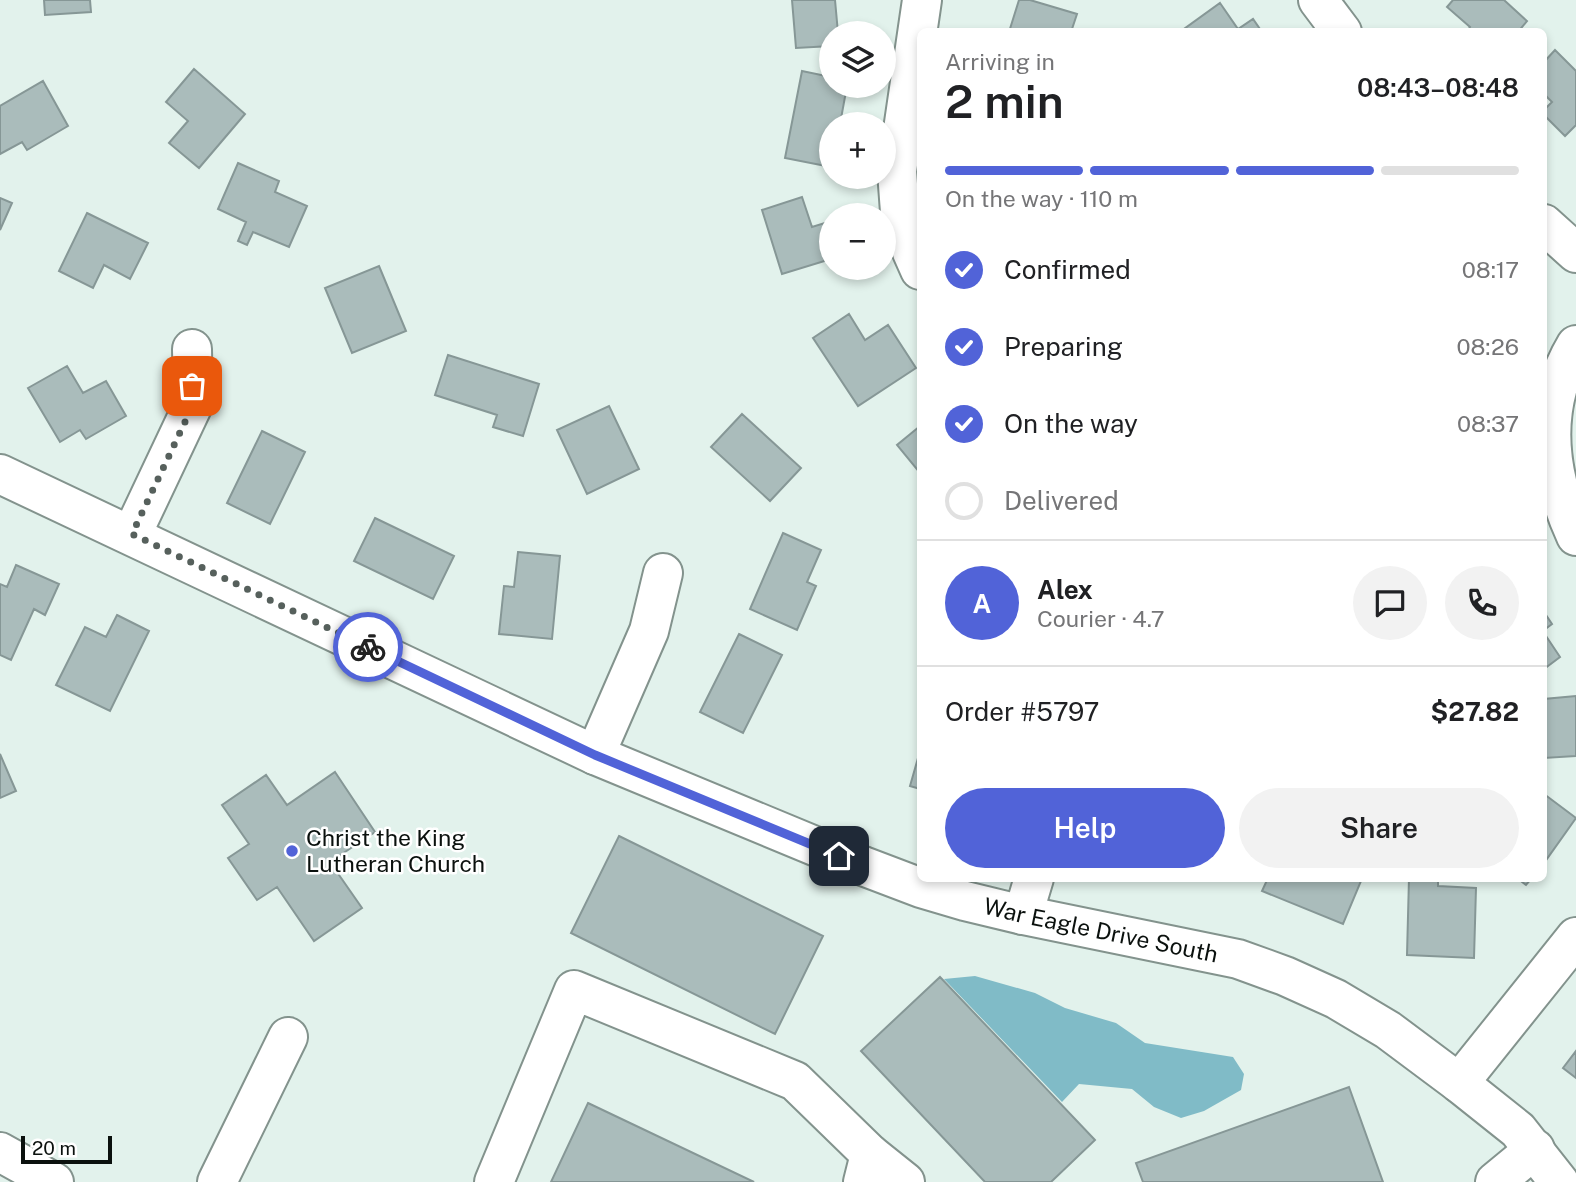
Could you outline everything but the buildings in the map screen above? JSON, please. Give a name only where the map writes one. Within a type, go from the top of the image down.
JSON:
[{"type":"street","points":[[918,28],[922,0]]},
{"type":"street","points":[[1318,0],[1339,28]]},
{"type":"street","points":[[917,34],[897,171],[900,212],[917,263]]},
{"type":"street","points":[[1547,228],[1576,253]]},
{"type":"street","points":[[1576,345],[1565,363],[1553,403],[1550,447],[1558,490],[1576,536]]},
{"type":"street","points":[[132,534],[193,405],[192,349]]},
{"type":"street","name":"War Eagle Drive South","points":[[0,474],[132,534],[595,755],[921,888],[1023,915],[1238,959],[1336,999],[1388,1030],[1518,1130],[1559,1182]]},
{"type":"street","points":[[595,755],[649,631],[663,573]]},
{"type":"street","points":[[1023,915],[1033,882]]},
{"type":"street","points":[[1459,1083],[1576,937]]},
{"type":"street","points":[[494,1182],[574,990],[795,1081],[866,1168],[905,1182]]},
{"type":"street","points":[[217,1182],[288,1037]]},
{"type":"street","points":[[1495,1182],[1535,1149]]},
{"type":"street","points":[[0,1152],[54,1182]]},
{"type":"water","points":[[975,976],[1035,993],[1065,1008],[1116,1023],[1145,1043],[1233,1057],[1244,1074],[1241,1090],[1204,1111],[1181,1118],[1154,1107],[1132,1089],[1079,1084],[1062,1102],[944,979]]},
{"type":"way so far","points":[[192,386],[193,405],[132,534],[368,647]]},
{"type":"place","name":"Christ the King Lutheran Church","points":[[292,851]]},
{"type":"route","points":[[368,647],[595,755],[839,856]]}]
